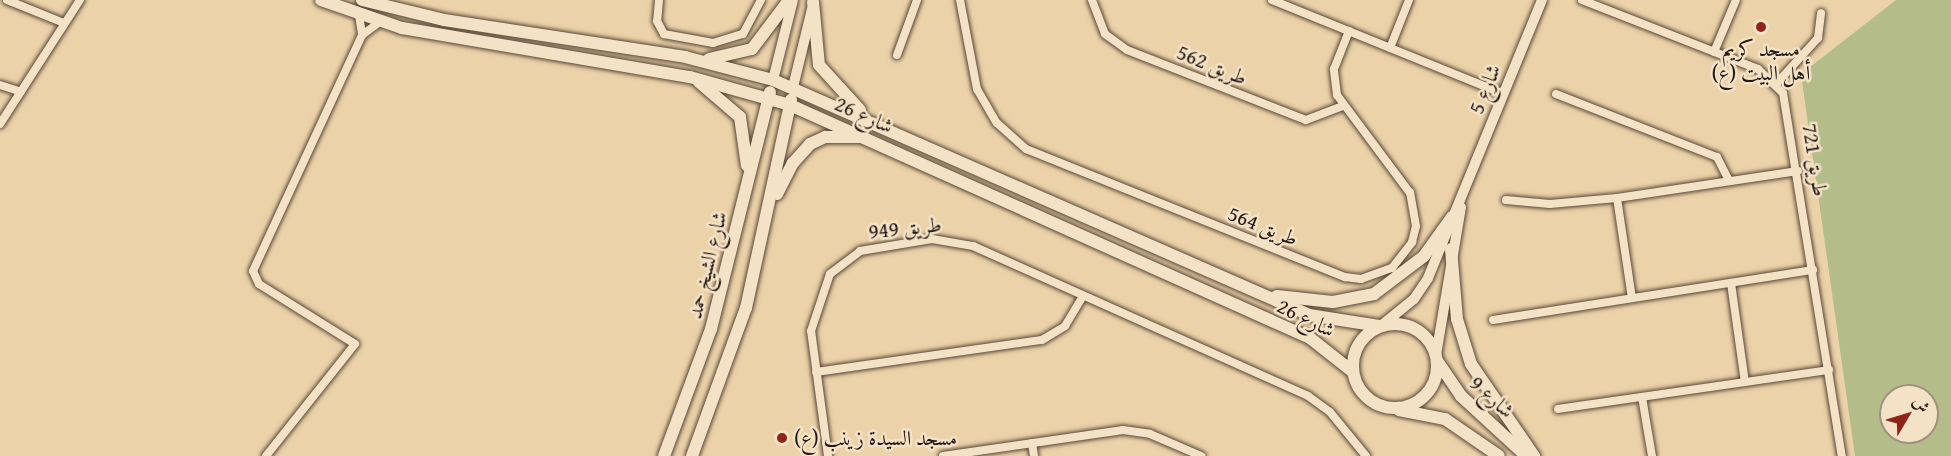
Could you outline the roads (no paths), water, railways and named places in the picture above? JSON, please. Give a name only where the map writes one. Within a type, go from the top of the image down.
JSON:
[{"type":"main road","name":"شارع 26","points":[[321,0],[380,22],[690,77],[790,105],[869,138],[1310,338],[1353,372]]},
{"type":"main road","name":"شارع 26","points":[[362,0],[444,20],[698,60],[773,80],[870,119],[1258,293],[1325,320],[1381,326]]},
{"type":"main road","points":[[698,60],[752,49],[791,0]]},
{"type":"main road","points":[[813,1],[819,65],[832,85],[870,119]]},
{"type":"main road","points":[[690,77],[725,99],[740,117],[748,182]]},
{"type":"main road","name":"شارع الشيخ حمد","points":[[664,456],[711,329],[773,80]]},
{"type":"main road","points":[[692,456],[736,340],[770,208],[793,87]]},
{"type":"main road","points":[[770,208],[793,163],[810,144],[825,137],[869,138]]},
{"type":"main road","points":[[1258,293],[1333,302],[1374,294],[1424,256],[1452,217]]},
{"type":"main road","points":[[1451,249],[1456,319],[1471,364],[1534,456]]},
{"type":"main road","points":[[1381,326],[1415,329],[1437,359],[1425,397],[1389,408],[1369,400],[1353,372],[1356,350],[1381,326]]},
{"type":"main road","name":"شارع 9","points":[[1437,359],[1461,396],[1526,456]]},
{"type":"main road","name":"شارع 9","points":[[1389,408],[1445,419],[1499,456]]},
{"type":"street","points":[[7,0],[64,23]]},
{"type":"street","points":[[0,124],[80,0]]},
{"type":"street","points":[[659,0],[657,21],[664,34],[713,43],[743,34],[761,0]]},
{"type":"street","points":[[773,80],[791,0]]},
{"type":"street","points":[[897,55],[917,0]]},
{"type":"street","name":"طريق 564","points":[[960,0],[976,89],[997,123],[1026,149],[1345,278],[1361,279],[1378,276],[1404,256],[1413,242],[1415,209],[1398,176],[1343,106],[1334,69],[1349,31]]},
{"type":"street","name":"طريق 562","points":[[1092,0],[1105,34],[1127,50],[1306,120],[1343,106]]},
{"type":"street","points":[[1272,0],[1504,94]]},
{"type":"street","points":[[1390,48],[1409,0]]},
{"type":"street","name":"شارع 5","points":[[1381,326],[1422,289],[1452,217],[1465,193],[1542,0]]},
{"type":"street","points":[[1582,0],[1714,52],[1777,83],[1818,38],[1821,13]]},
{"type":"street","points":[[1714,52],[1736,0]]},
{"type":"street","points":[[793,87],[813,1]]},
{"type":"street","points":[[359,15],[362,35]]},
{"type":"street","points":[[266,456],[355,344],[259,285],[253,271],[362,35],[380,22]]},
{"type":"street","name":"طريق 721","points":[[1777,83],[1788,104],[1842,456]]},
{"type":"street","points":[[0,85],[21,92]]},
{"type":"street","points":[[1556,94],[1717,158],[1730,181]]},
{"type":"street","points":[[1506,201],[1550,204],[1617,198],[1798,171]]},
{"type":"street","name":"شارع 5","points":[[1437,359],[1451,249],[1465,193]]},
{"type":"street","points":[[1617,198],[1632,298]]},
{"type":"street","name":"طريق 949","points":[[828,456],[811,331],[816,306],[836,267],[868,248],[953,240],[1308,396],[1330,412],[1366,456]]},
{"type":"street","points":[[1493,320],[1813,270]]},
{"type":"street","points":[[1731,283],[1745,382]]},
{"type":"street","points":[[816,372],[1042,340],[1065,326],[1083,296]]},
{"type":"street","points":[[1558,410],[1829,370]]},
{"type":"street","points":[[1642,397],[1652,456]]},
{"type":"street","points":[[943,456],[1132,430],[1201,456]]},
{"type":"street","points":[[1032,443],[1034,456]]},
{"type":"place","name":"مسجد كريم أهل البيت (ع)","points":[[1761,27]]},
{"type":"place","name":"مسجد السيدة زينب (ع)","points":[[782,438]]}]
